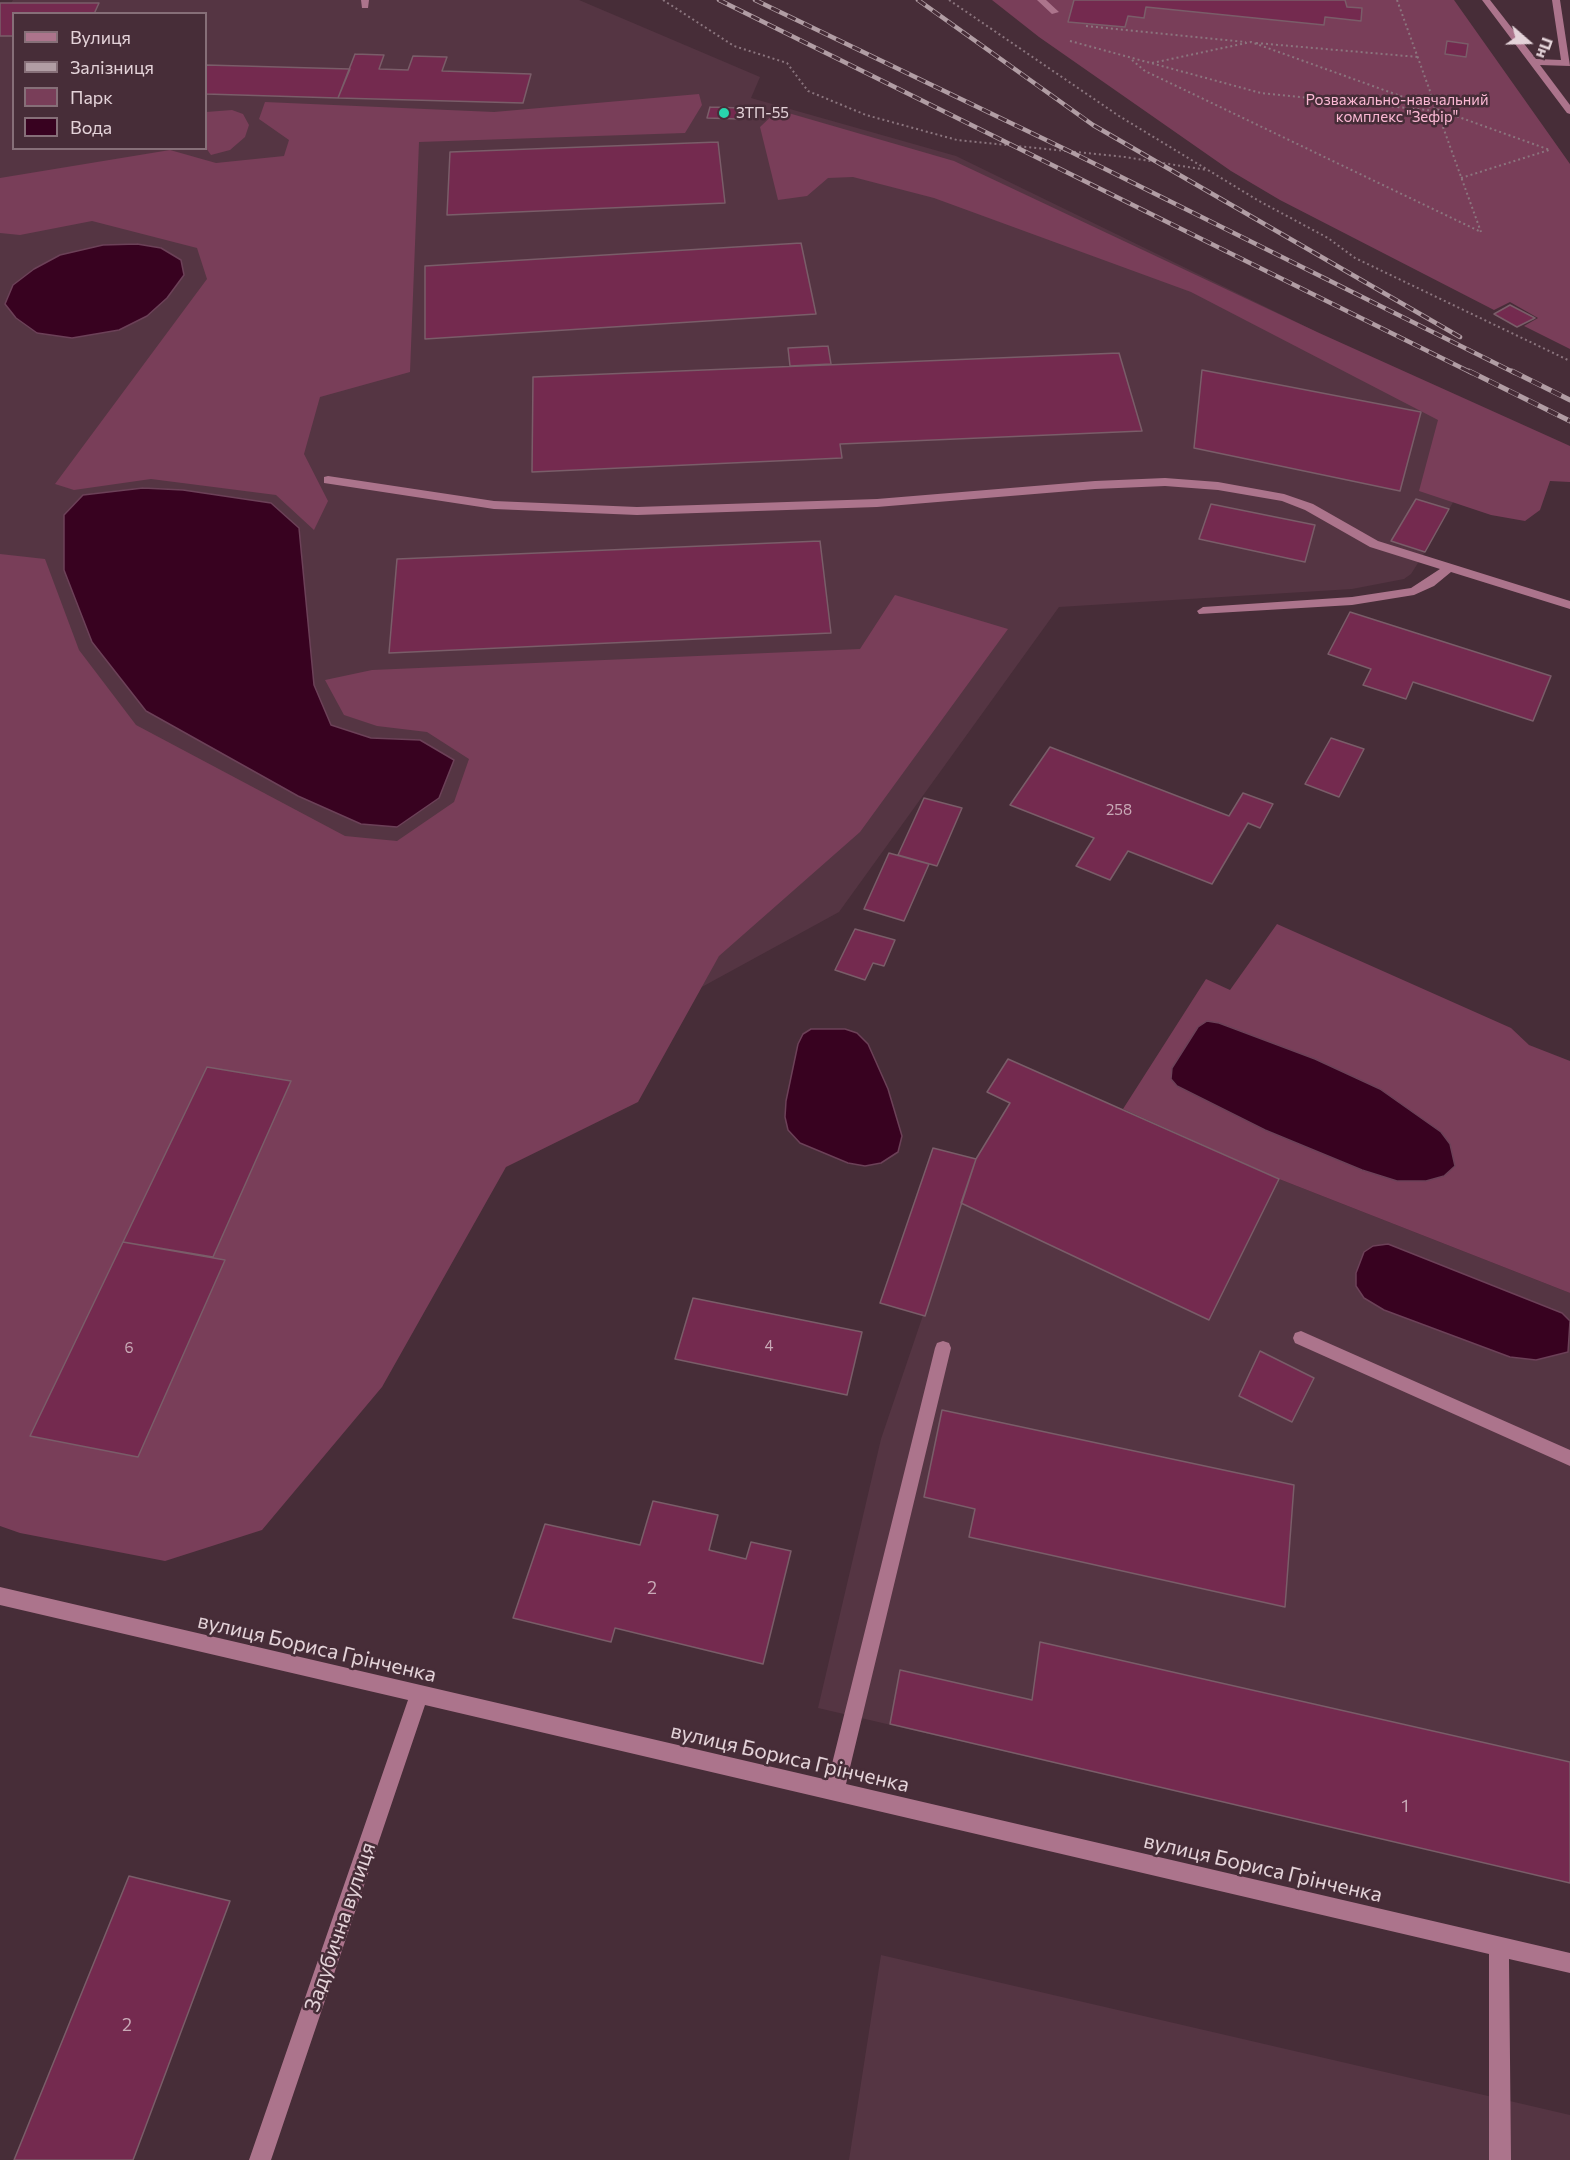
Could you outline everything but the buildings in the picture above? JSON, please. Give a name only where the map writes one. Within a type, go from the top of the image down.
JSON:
[{"type":"street","points":[[1041,0],[1055,12]]},
{"type":"street","points":[[1486,0],[1570,111]]},
{"type":"street","points":[[1532,62],[1568,63],[1556,0]]},
{"type":"street","points":[[328,480],[494,505],[637,511],[877,503],[1095,485],[1187,483],[1284,498],[1309,507],[1374,544],[1570,605]]},
{"type":"street","points":[[1203,611],[1352,601],[1414,591],[1430,583],[1449,568]]},
{"type":"street","points":[[1300,1338],[1570,1458]]},
{"type":"street","points":[[835,1791],[943,1348]]},
{"type":"street","name":"вулиця Бориса Грінченка","points":[[0,1596],[1570,1963]]},
{"type":"street","name":"Задубична вулиця","points":[[260,2160],[419,1695]]},
{"type":"street","points":[[1499,1947],[1500,2160]]},
{"type":"path","points":[[663,0],[734,46],[787,63],[808,91],[866,114],[957,140],[1125,157],[1209,171]]},
{"type":"path","points":[[949,0],[1119,116],[1209,171],[1328,238],[1367,264],[1570,362]]},
{"type":"path","points":[[1129,58],[1144,71],[1481,232],[1397,0]]},
{"type":"path","points":[[1055,12],[1051,33],[1129,58],[1261,93],[1437,111]]},
{"type":"path","points":[[1052,23],[1418,57]]},
{"type":"path","points":[[1150,64],[1251,42],[1550,150],[1461,178]]},
{"type":"shaded area","points":[[13,0],[579,0],[760,77],[751,98],[956,156],[1317,332],[1310,337],[1492,433],[1425,552],[1411,574],[1404,579],[1352,589],[1059,607],[839,912],[700,988],[0,712],[0,3],[11,3]]},
{"type":"shaded area","points":[[1008,1059],[1279,1179],[1570,1293],[1570,1883],[818,1708],[881,1439],[976,1159],[1010,1103],[987,1092]]},
{"type":"shaded area","points":[[881,1955],[1570,2115],[1570,2160],[849,2160]]},
{"type":"green space","name":"Розважально-навчальний комплекс \"Зефір\"","points":[[992,0],[1454,0],[1570,164],[1570,349],[1524,326],[1538,318],[1510,302],[1494,310],[1280,200],[1231,171],[1039,37]]},
{"type":"green space","points":[[699,94],[702,105],[685,133],[419,142],[410,372],[320,397],[304,454],[328,501],[314,530],[276,495],[151,479],[74,490],[55,484],[207,279],[197,248],[92,221],[20,235],[0,233],[0,178],[170,150],[216,163],[284,156],[289,140],[259,119],[265,102],[494,112]]},
{"type":"green space","points":[[232,110],[243,114],[249,125],[245,137],[230,150],[211,155],[207,149],[207,112]]},
{"type":"green space","points":[[778,110],[954,161],[1317,332],[1570,446],[1570,482],[1550,481],[1540,510],[1525,521],[1491,515],[1419,491],[1438,420],[1191,292],[934,198],[853,177],[828,178],[807,196],[778,200],[760,127]]},
{"type":"green space","points":[[0,554],[45,559],[79,650],[136,725],[345,836],[397,841],[454,802],[469,759],[427,732],[377,726],[344,715],[325,680],[372,670],[860,649],[895,595],[1008,629],[860,832],[719,956],[638,1102],[506,1167],[382,1387],[262,1530],[165,1561],[20,1533],[0,1526]]},
{"type":"green space","points":[[1277,924],[1511,1028],[1529,1045],[1570,1061],[1570,1293],[1279,1179],[1123,1109],[1206,979],[1230,990]]},
{"type":"water","points":[[137,244],[161,248],[181,260],[184,275],[167,298],[147,316],[119,330],[72,338],[37,333],[16,318],[5,304],[13,285],[34,269],[60,255],[103,245]]},
{"type":"water","points":[[143,488],[183,490],[271,503],[299,528],[314,685],[331,725],[371,738],[420,740],[454,760],[439,798],[397,827],[361,824],[298,796],[146,711],[92,642],[64,570],[64,515],[83,495]]},
{"type":"water","points":[[1207,1021],[1219,1023],[1315,1059],[1380,1089],[1441,1132],[1450,1144],[1455,1166],[1444,1176],[1426,1181],[1397,1181],[1362,1170],[1265,1130],[1177,1086],[1171,1079],[1172,1068],[1198,1027]]},
{"type":"water","points":[[811,1029],[845,1029],[857,1033],[868,1044],[888,1089],[902,1136],[898,1152],[881,1163],[865,1166],[848,1163],[800,1143],[788,1130],[785,1117],[786,1101],[798,1044],[803,1034]]},
{"type":"water","points":[[1388,1244],[1562,1313],[1570,1321],[1568,1352],[1536,1360],[1510,1357],[1384,1310],[1364,1298],[1356,1286],[1356,1273],[1364,1252],[1373,1246]]},
{"type":"railway","points":[[719,0],[1472,373]]},
{"type":"railway","points":[[755,0],[1069,151],[1515,373]]},
{"type":"railway","points":[[918,0],[1093,125],[1460,337]]},
{"type":"railway","points":[[1469,371],[1570,421]]},
{"type":"railway","points":[[1512,371],[1570,400]]},
{"type":"place","name":"ЗТП-55","points":[[724,113]]}]
